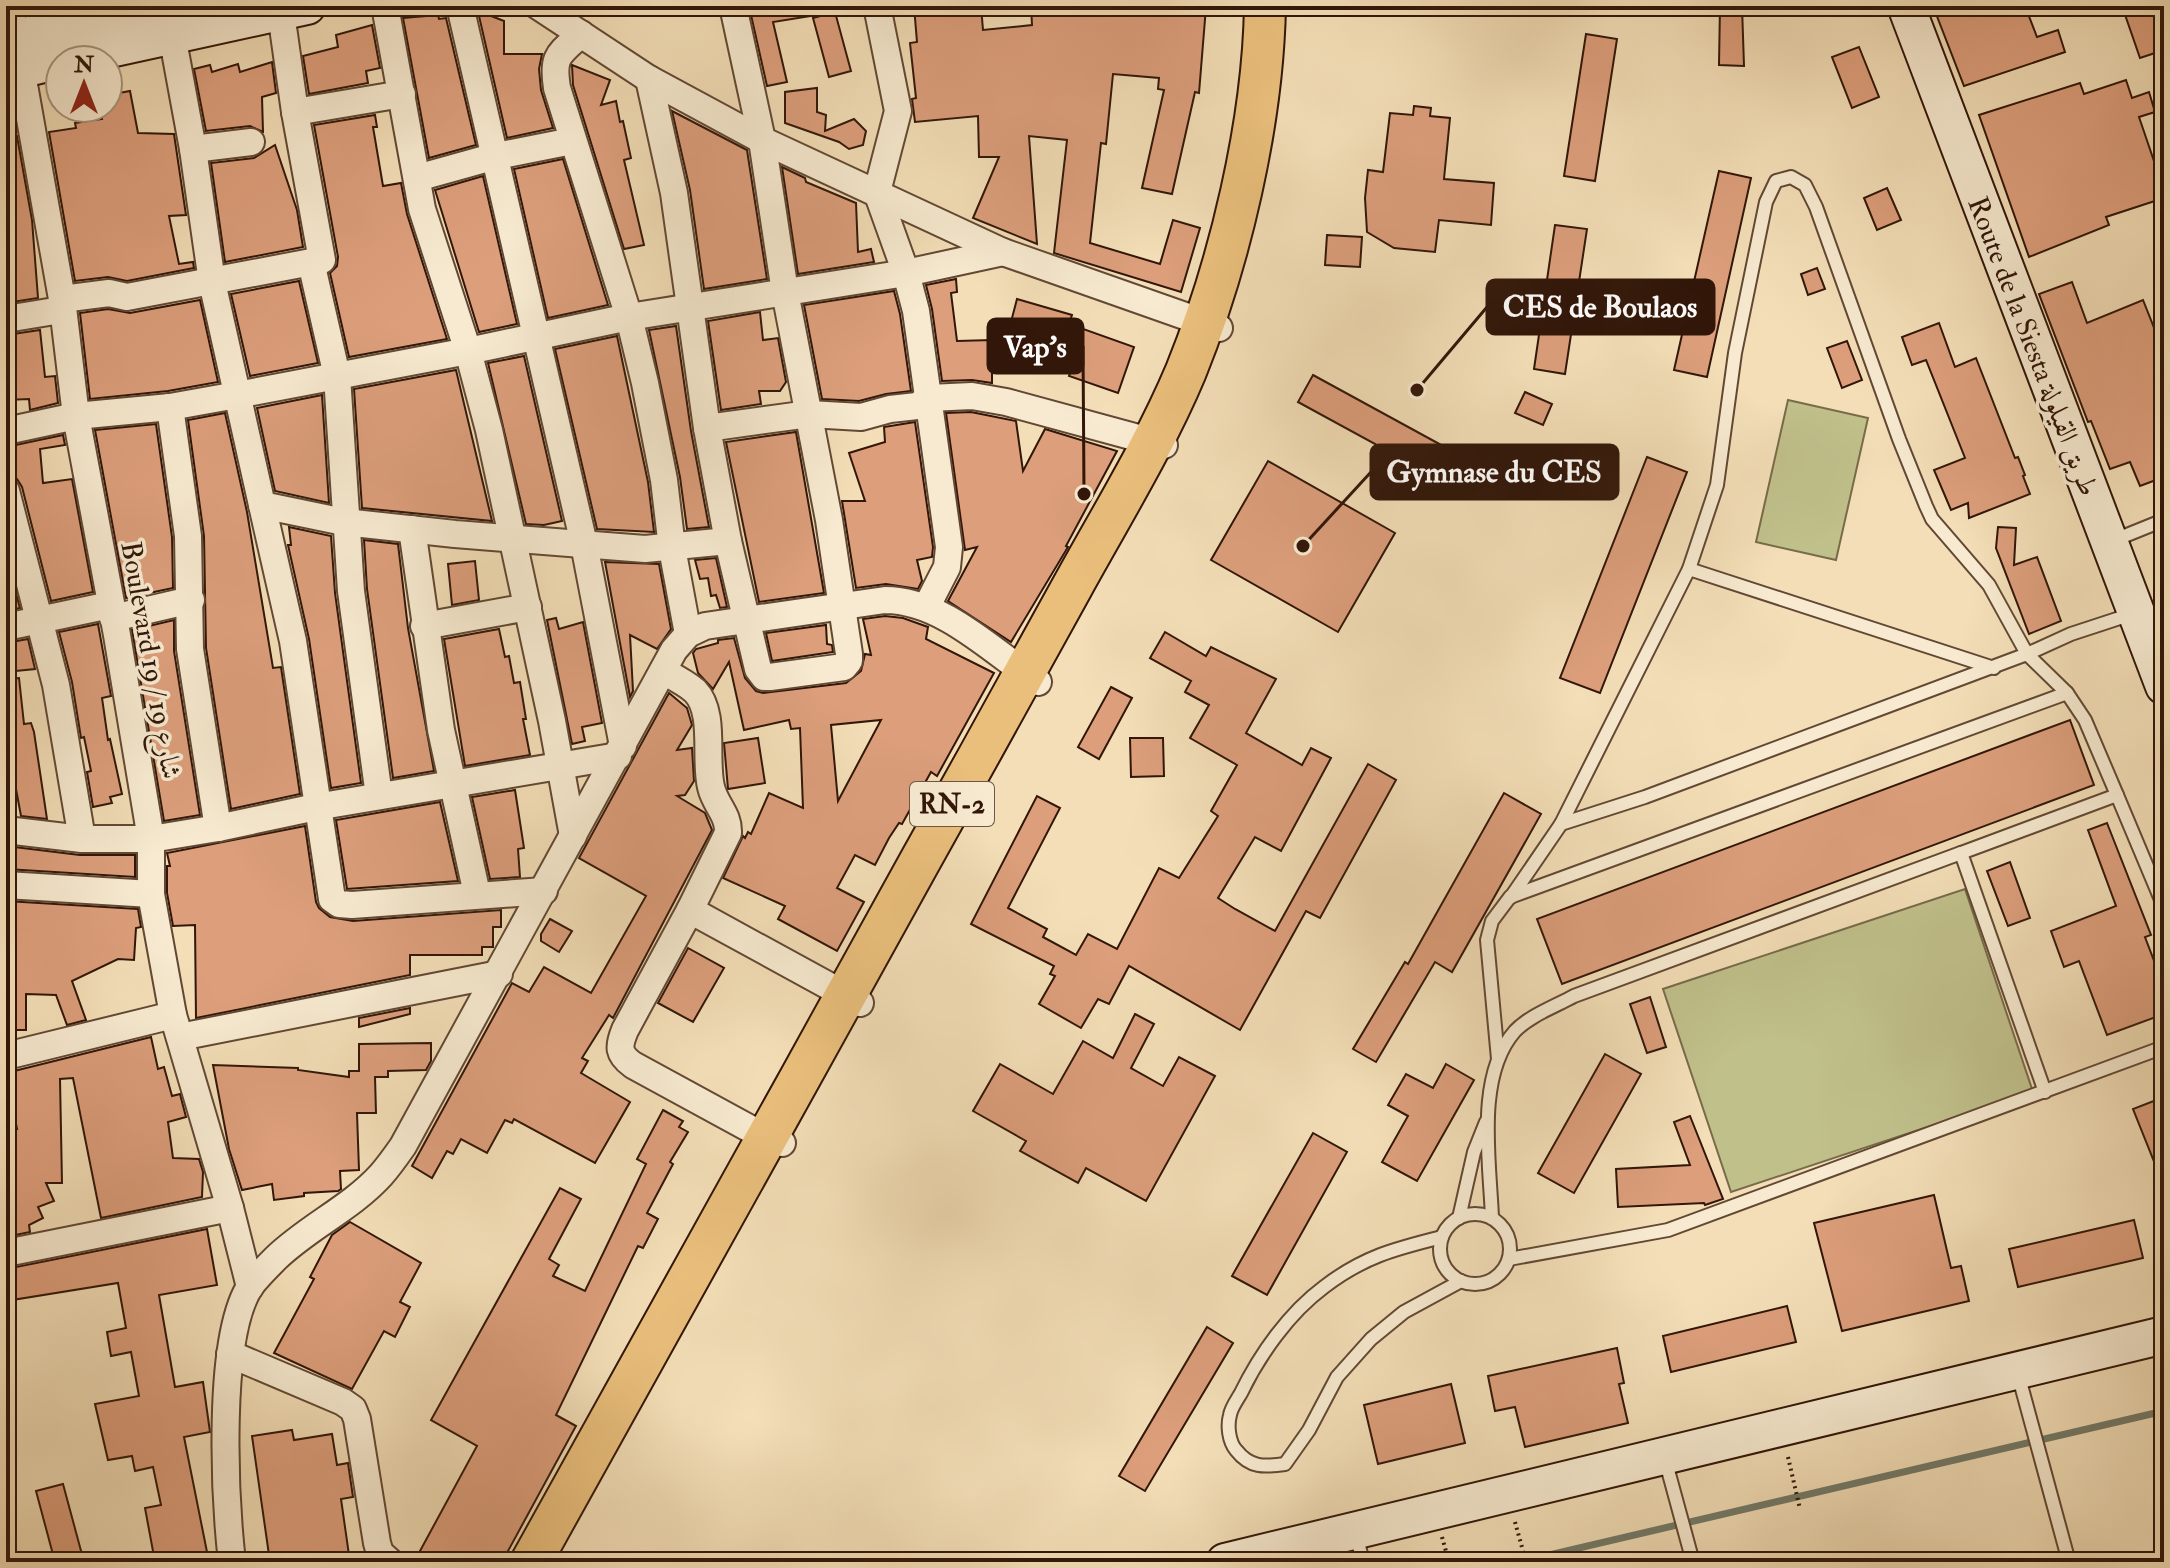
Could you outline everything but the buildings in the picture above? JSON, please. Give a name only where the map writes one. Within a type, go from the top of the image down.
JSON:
[{"type":"main road","name":"RN-2","points":[[1213,326],[1256,106],[1265,6]]},
{"type":"main road","name":"RN-2","points":[[531,1562],[776,1141],[1161,444],[1213,326],[1265,165],[1276,109],[1284,6]]},
{"type":"main road","name":"Route de la Siesta طريق القيلولة","points":[[1906,6],[2164,686]]},
{"type":"main road","points":[[12,45],[77,15],[166,20],[289,8]]},
{"type":"main road","points":[[102,44],[166,20]]},
{"type":"main road","points":[[12,45],[44,55]]},
{"type":"main road","name":"RN-2","points":[[555,1562],[776,1141]]},
{"type":"main road","points":[[1225,1562],[1359,1546],[1665,1456],[2164,1335]]},
{"type":"street","points":[[385,6],[422,209],[468,351],[528,607],[573,836]]},
{"type":"street","points":[[460,6],[584,544],[620,751]]},
{"type":"street","points":[[538,6],[649,79],[762,140],[1003,252],[1213,326]]},
{"type":"street","points":[[649,79],[674,193],[707,428],[728,541],[758,669],[764,677],[844,667],[849,661],[849,654],[829,520],[785,292],[762,140],[733,6]]},
{"type":"street","points":[[877,6],[898,111],[877,192],[916,311],[949,547],[947,567],[927,606]]},
{"type":"street","points":[[6,319],[109,293],[127,297],[322,260],[295,112],[289,8]]},
{"type":"street","points":[[166,20],[193,149],[212,282],[295,653],[332,899],[339,904],[544,891]]},
{"type":"street","points":[[581,34],[554,61],[557,88],[629,317],[656,436],[688,634]]},
{"type":"street","name":"Boulevard 19 / شارع 19","points":[[12,45],[62,304],[76,416],[151,839],[151,894],[177,1026],[250,1287]]},
{"type":"street","points":[[295,112],[402,94]]},
{"type":"street","points":[[417,178],[496,156],[572,141]]},
{"type":"street","points":[[193,149],[251,142]]},
{"type":"street","points":[[6,431],[76,416],[170,407],[237,395],[629,317],[906,273],[1003,252]]},
{"type":"street","points":[[311,262],[337,376],[344,522],[379,796]]},
{"type":"street","points":[[707,428],[809,414],[861,417],[917,406],[929,398],[972,396],[1006,402],[1161,444]]},
{"type":"street","points":[[170,407],[188,536],[190,649],[195,694],[218,828]]},
{"type":"street","points":[[6,491],[56,685],[82,839]]},
{"type":"street","points":[[262,505],[344,522],[513,539],[645,549],[728,541]]},
{"type":"street","points":[[412,529],[424,626],[453,786],[477,894]]},
{"type":"street","points":[[6,627],[191,600]]},
{"type":"street","points":[[232,1562],[225,1408],[230,1354],[250,1287],[314,1226],[381,1175],[403,1146],[674,650],[688,634],[705,626],[746,619],[905,600],[927,606],[1033,679]]},
{"type":"street","points":[[424,626],[528,607]]},
{"type":"street","points":[[663,671],[692,688],[702,700],[707,712],[711,786],[729,822],[725,842],[619,1046],[622,1057],[776,1141]]},
{"type":"street","points":[[8,830],[82,839],[151,839],[316,807],[561,767],[620,751]]},
{"type":"street","points":[[6,885],[151,894]]},
{"type":"street","points":[[690,910],[854,1000]]},
{"type":"street","points":[[6,1056],[499,974]]},
{"type":"street","points":[[6,1253],[230,1208]]},
{"type":"street","points":[[230,1354],[353,1409],[377,1543],[380,1553],[390,1562]]},
{"type":"lane","points":[[1492,1218],[1488,1119],[1498,1059],[1487,940],[1492,921],[1561,824],[1689,569],[1717,485],[1735,353],[1766,202],[1776,181],[1791,177],[1805,185],[1816,207],[1899,439],[1932,519],[1989,585],[2027,654],[2067,693],[2085,720],[2164,907]]},
{"type":"lane","points":[[2109,542],[2164,520]]},
{"type":"lane","points":[[1689,569],[1994,668]]},
{"type":"lane","points":[[1561,824],[1645,797],[1994,668],[2071,634],[2136,613]]},
{"type":"lane","points":[[1510,897],[2067,693]]},
{"type":"lane","points":[[1498,1059],[1516,1030],[1574,996],[2117,795]]},
{"type":"lane","points":[[6,797],[8,830]]},
{"type":"lane","points":[[1961,853],[2045,1092]]},
{"type":"lane","points":[[1509,1259],[1668,1230],[2164,1047]]},
{"type":"lane","points":[[1459,1218],[1474,1152],[1488,1119]]},
{"type":"lane","points":[[1471,1214],[1492,1218],[1508,1235],[1511,1247],[1509,1259],[1498,1276],[1490,1281],[1480,1284],[1461,1281],[1450,1274],[1443,1263],[1440,1250],[1442,1237],[1448,1226],[1459,1218],[1471,1214]]},
{"type":"lane","points":[[1442,1237],[1388,1250],[1357,1264],[1321,1289],[1276,1335],[1249,1376],[1229,1415],[1230,1443],[1244,1460],[1261,1467],[1285,1464],[1309,1430],[1337,1377],[1371,1339],[1404,1312],[1461,1281]]},
{"type":"lane","points":[[2018,1371],[2069,1562]]},
{"type":"lane","points":[[1665,1456],[1693,1562]]},
{"type":"path","points":[[1793,1481],[1800,1509]]},
{"type":"path","points":[[1521,1544],[1526,1562]]},
{"type":"green space","points":[[1788,400],[1868,418],[1836,560],[1756,542]]},
{"type":"green space","points":[[1965,889],[2033,1092],[1731,1192],[1663,989]]},
{"type":"waterway","points":[[1519,1562],[2164,1411]]},
{"type":"place","name":"CES de Boulaos","points":[[1417,390]]},
{"type":"place","name":"Vap's","points":[[1084,494]]},
{"type":"place","name":"Gymnase du CES","points":[[1303,546]]}]
